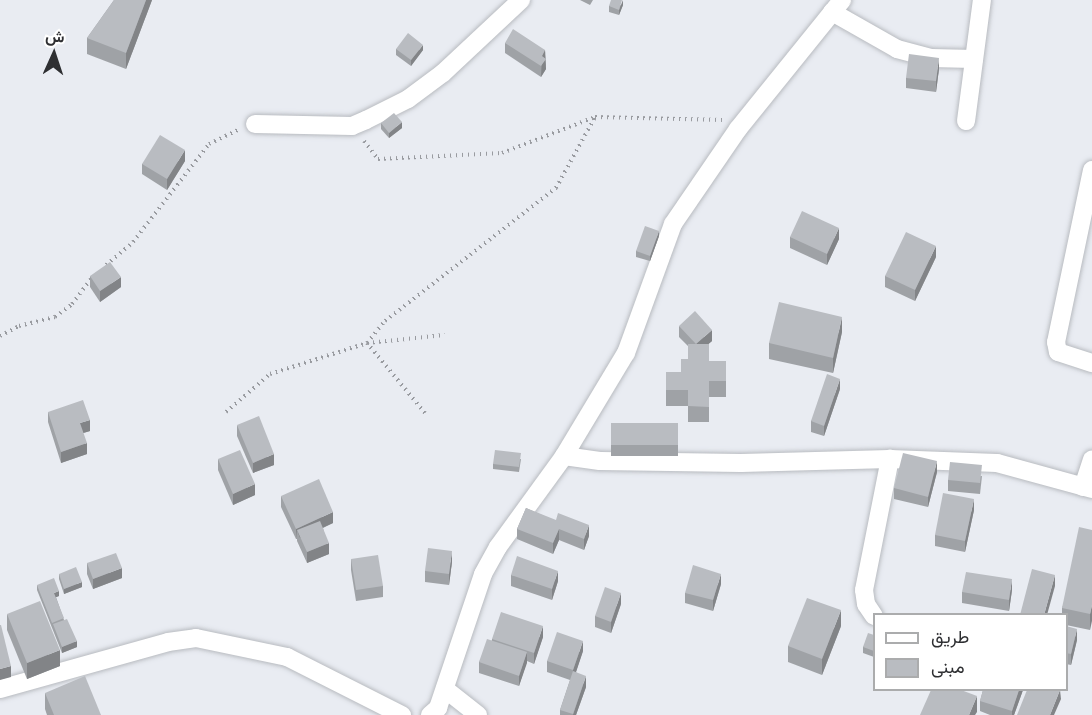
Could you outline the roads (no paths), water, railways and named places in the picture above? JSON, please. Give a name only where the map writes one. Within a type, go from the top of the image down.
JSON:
[{"type":"street","points":[[255,124],[352,126],[408,99],[442,73],[521,0]]},
{"type":"street","points":[[966,121],[982,0]]},
{"type":"street","points":[[430,715],[438,708],[483,574],[512,523],[564,456],[626,353],[673,224],[746,118],[837,6],[897,49],[931,58],[974,59]]},
{"type":"street","points":[[1092,170],[1056,342],[1058,352],[1092,363]]},
{"type":"street","points":[[564,456],[600,461],[741,463],[890,459],[998,463],[1087,488],[1092,459]]},
{"type":"street","points":[[873,614],[866,604],[864,590],[890,459]]},
{"type":"street","points":[[0,689],[168,642],[196,638],[287,657],[402,715]]},
{"type":"street","points":[[445,689],[462,707],[478,715]]}]
